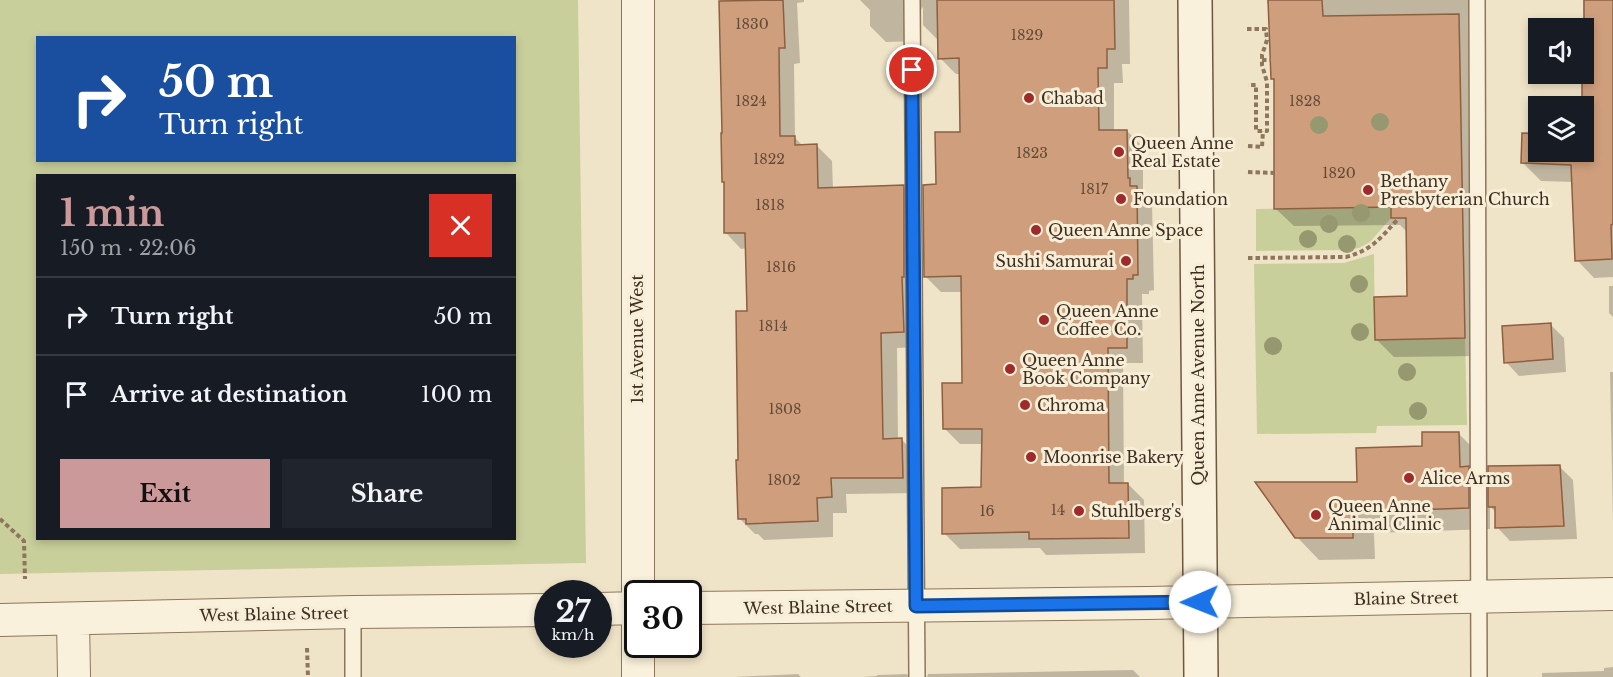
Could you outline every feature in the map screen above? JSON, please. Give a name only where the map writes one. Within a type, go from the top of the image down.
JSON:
[{"type":"main road","name":"Queen Anne Avenue North","points":[[1195,0],[1201,677]]},
{"type":"street","name":"1st Avenue West","points":[[637,580],[638,0]]},
{"type":"street","name":"Blaine Street","points":[[1200,602],[1613,594]]},
{"type":"street","name":"West Blaine Street","points":[[702,608],[1200,602]]},
{"type":"street","name":"West Blaine Street","points":[[0,620],[534,610]]},
{"type":"street","points":[[73,619],[74,677]]},
{"type":"street","name":"1st Avenue West","points":[[638,658],[638,677]]},
{"type":"lane","points":[[912,0],[917,677]]},
{"type":"lane","points":[[1477,0],[1479,677]]},
{"type":"lane","points":[[353,612],[353,677]]},
{"type":"path","points":[[1247,29],[1266,29],[1267,40],[1263,48],[1262,60],[1267,82],[1267,131],[1256,131],[1256,85],[1248,85]]},
{"type":"path","points":[[1262,60],[1271,60]]},
{"type":"path","points":[[1248,146],[1262,147],[1263,131]]},
{"type":"path","points":[[1248,172],[1274,172]]},
{"type":"path","points":[[1248,258],[1346,257],[1360,254],[1372,247],[1399,218]]},
{"type":"path","points":[[0,519],[24,541],[25,579]]},
{"type":"path","points":[[307,638],[308,677]]},
{"type":"green space","points":[[0,0],[578,0],[586,563],[0,574]]},
{"type":"green space","points":[[1391,207],[1391,218],[1370,242],[1359,248],[1256,251],[1256,209]]},
{"type":"green space","points":[[1374,254],[1375,340],[1465,338],[1467,425],[1377,426],[1376,433],[1257,434],[1254,264],[1344,263]]},
{"type":"building","points":[[783,0],[785,48],[779,48],[780,136],[795,136],[795,145],[817,144],[818,188],[904,185],[904,277],[902,277],[904,332],[881,333],[883,439],[902,438],[903,478],[831,478],[832,497],[817,498],[818,521],[746,524],[746,519],[738,519],[736,460],[738,460],[736,311],[747,311],[745,233],[724,233],[719,1]]},
{"type":"building","points":[[937,0],[1114,0],[1115,49],[1107,49],[1107,68],[1098,68],[1099,130],[1127,130],[1128,178],[1130,178],[1130,186],[1137,186],[1138,275],[1133,275],[1133,279],[1127,279],[1127,348],[1108,348],[1109,483],[1128,483],[1129,538],[1029,539],[1029,532],[942,534],[942,488],[981,487],[982,429],[943,429],[942,383],[962,383],[961,276],[924,277],[923,185],[936,184],[935,132],[960,132],[959,58],[938,59]]},
{"type":"building","name":"Bethany Presbyterian Church","points":[[1268,0],[1322,0],[1323,16],[1459,14],[1465,338],[1375,340],[1374,297],[1407,296],[1406,218],[1391,218],[1391,207],[1274,209],[1274,79],[1271,79]]},
{"type":"building","points":[[1584,0],[1613,0],[1612,259],[1575,261],[1571,165],[1521,163],[1522,133],[1528,133],[1528,162],[1594,162],[1594,96],[1582,96],[1582,84],[1594,84],[1594,18],[1584,18]]},
{"type":"building","points":[[1551,323],[1553,359],[1504,363],[1502,326]]},
{"type":"building","points":[[1422,432],[1459,432],[1460,467],[1469,466],[1469,508],[1353,512],[1353,538],[1295,538],[1255,482],[1357,482],[1356,448],[1422,446]]},
{"type":"building","points":[[1560,465],[1564,526],[1495,528],[1495,507],[1488,507],[1488,466]]},
{"type":"place","name":"Chabad","points":[[1029,98]]},
{"type":"place","name":"Queen Anne Real Estate","points":[[1119,152]]},
{"type":"place","name":"Bethany Presbyterian Church","points":[[1368,190]]},
{"type":"place","name":"Foundation","points":[[1121,199]]},
{"type":"place","name":"Queen Anne Space","points":[[1036,230]]},
{"type":"place","name":"Sushi Samurai","points":[[1126,261]]},
{"type":"place","name":"Queen Anne Coffee Co.","points":[[1044,320]]},
{"type":"place","name":"Queen Anne Book Company","points":[[1010,369]]},
{"type":"place","name":"Chroma","points":[[1025,405]]},
{"type":"place","name":"Moonrise Bakery","points":[[1031,457]]},
{"type":"place","name":"Alice Arms","points":[[1409,478]]},
{"type":"place","name":"Stuhlberg's","points":[[1079,511]]},
{"type":"place","name":"Queen Anne Animal Clinic","points":[[1316,515]]},
{"type":"route","points":[[912,70],[916,606],[1200,602]]}]
